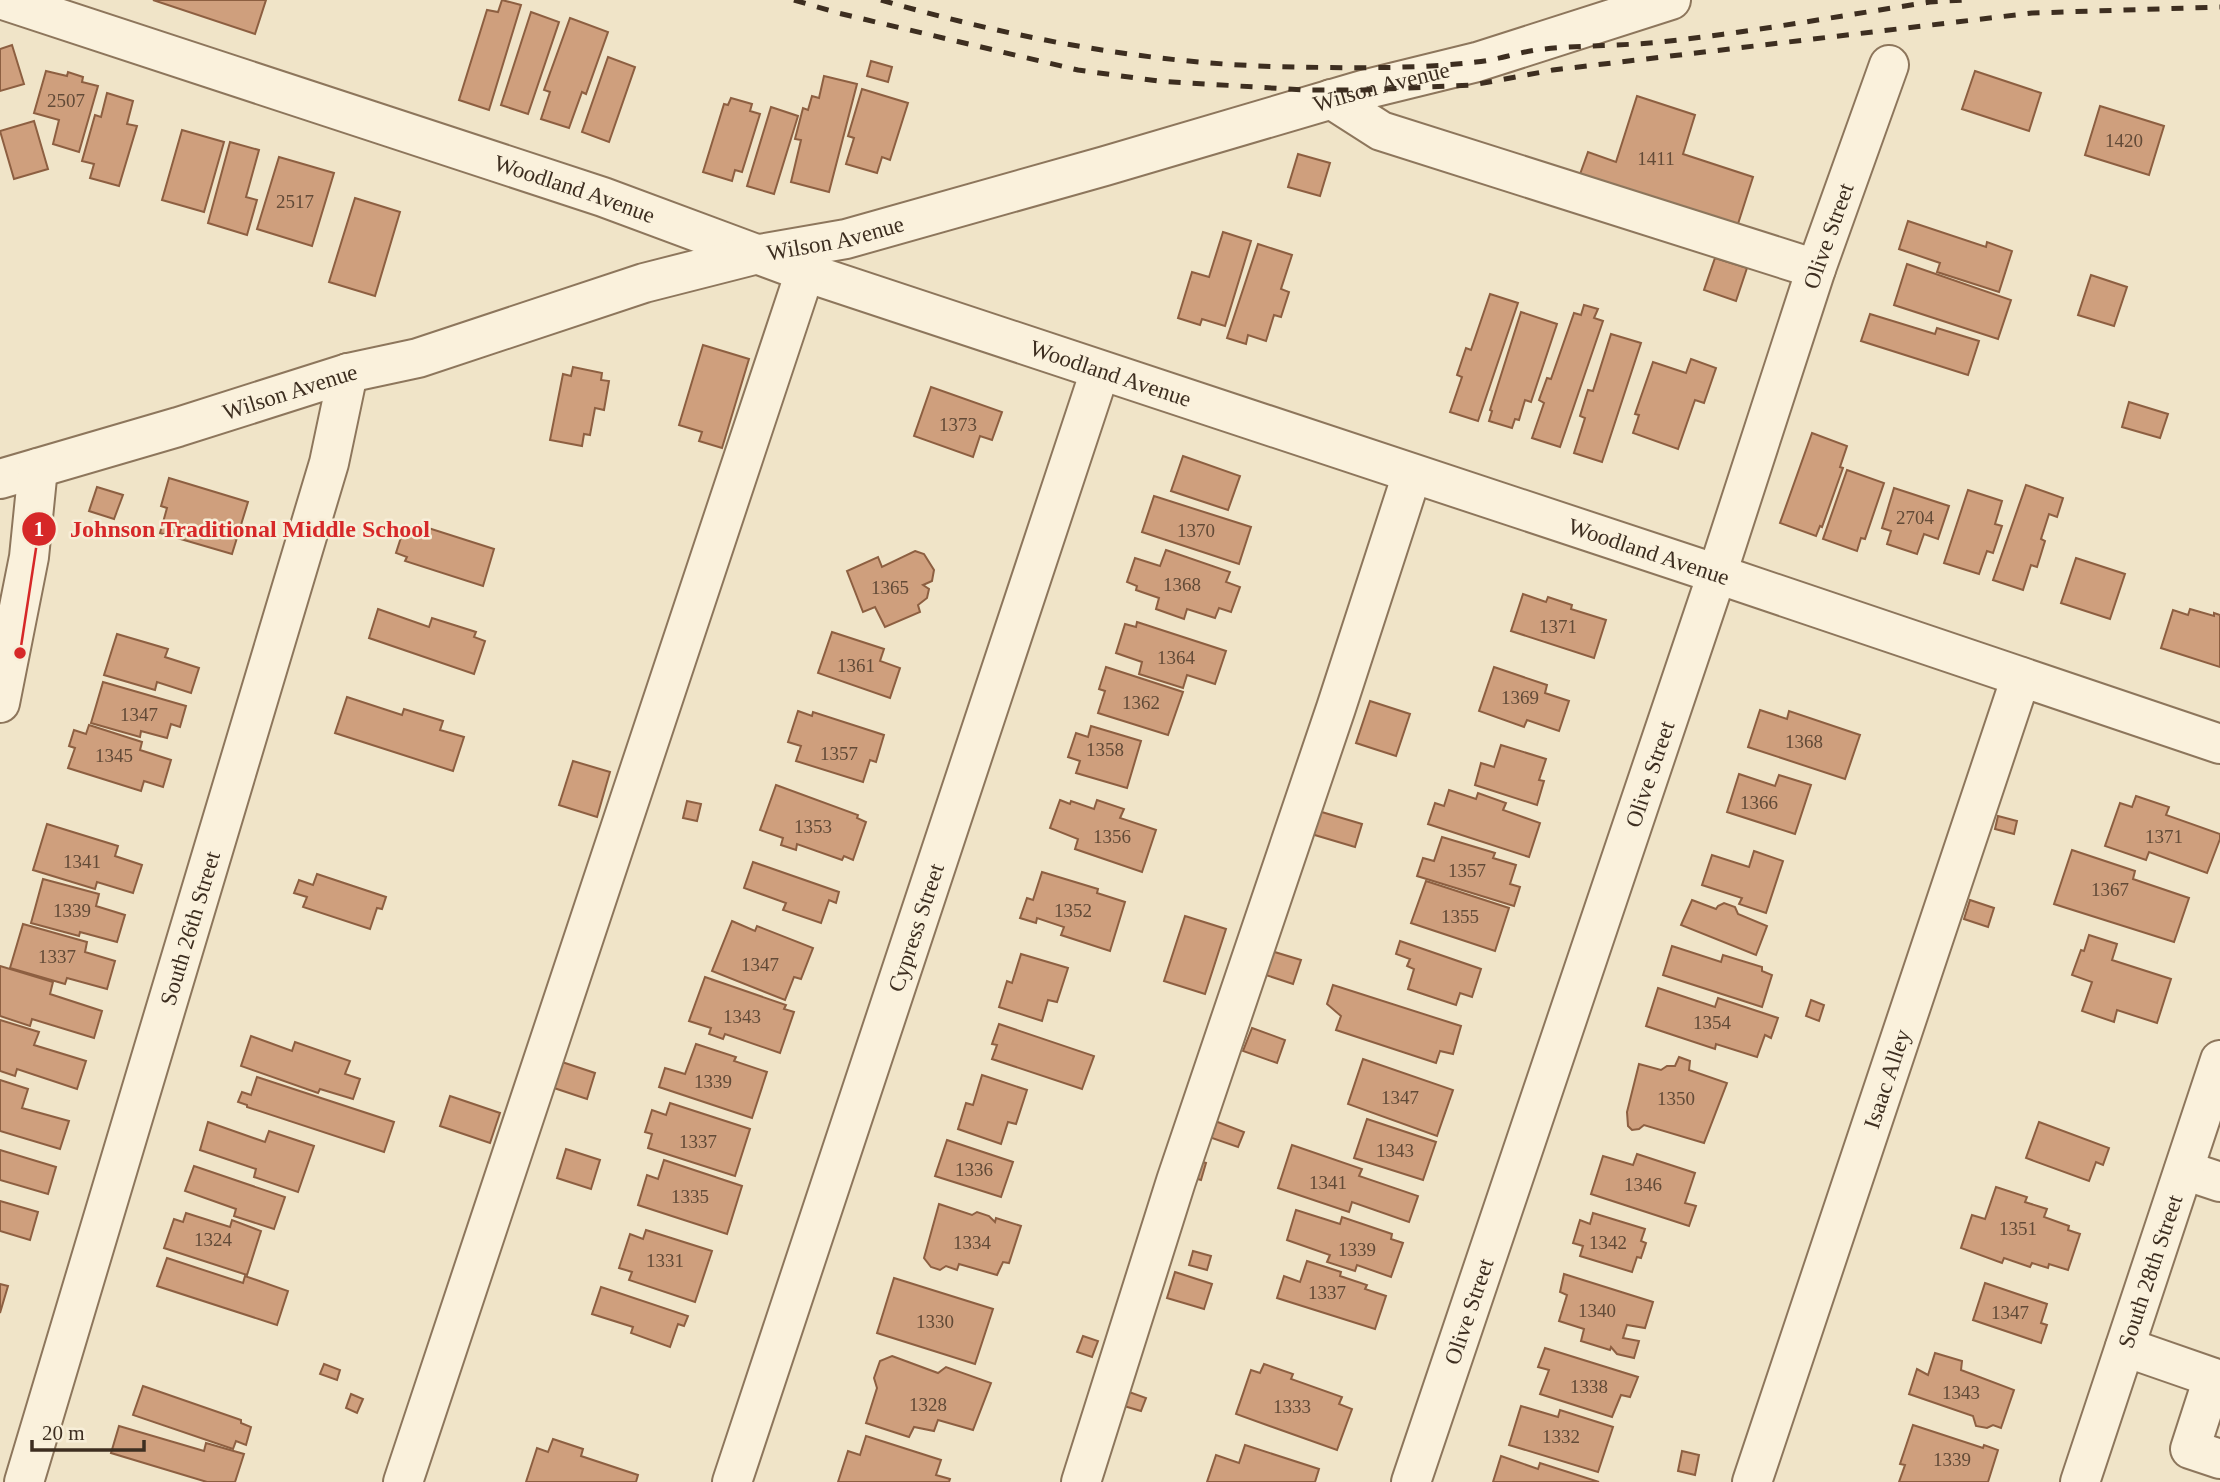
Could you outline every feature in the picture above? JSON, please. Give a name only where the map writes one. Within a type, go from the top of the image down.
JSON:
[{"type":"street","name":"Woodland Avenue","points":[[3,0],[603,197],[754,255],[1717,574],[2220,744]]},
{"type":"street","name":"Wilson Avenue","points":[[0,479],[178,427],[348,373],[418,358],[644,283],[754,255],[846,239],[1331,99],[1477,62],[1671,0]]},
{"type":"street","name":"Olive Street","points":[[1411,1482],[1717,574],[1816,269],[1889,65]]},
{"type":"street","points":[[1331,99],[1381,131],[1816,269]]},
{"type":"street","points":[[403,1482],[805,272]]},
{"type":"street","name":"Cypress Street","points":[[732,1482],[1100,371]]},
{"type":"street","name":"South 26th Street","points":[[24,1482],[330,463],[348,373]]},
{"type":"street","points":[[0,703],[29,557],[38,468]]},
{"type":"street","points":[[1081,1482],[1176,1181],[1412,474]]},
{"type":"street","name":"Isaac Alley","points":[[1752,1482],[2021,677]]},
{"type":"street","name":"South 28th Street","points":[[2080,1482],[2220,1060]]},
{"type":"street","points":[[2184,1170],[2220,1182]]},
{"type":"street","points":[[2125,1347],[2216,1379],[2190,1449],[2220,1459]]},
{"type":"building","points":[[153,0],[266,0],[255,34]]},
{"type":"building","points":[[502,0],[521,5],[489,110],[459,100],[487,10],[498,12]]},
{"type":"building","points":[[531,12],[559,22],[528,114],[501,105]]},
{"type":"building","points":[[570,18],[608,32],[586,94],[582,92],[569,128],[541,119],[550,92],[544,90]]},
{"type":"building","points":[[12,45],[24,84],[0,91],[0,49]]},
{"type":"building","points":[[608,57],[635,67],[609,142],[582,132]]},
{"type":"building","points":[[871,61],[892,67],[888,82],[867,76]]},
{"type":"building","points":[[46,71],[67,76],[68,72],[83,77],[82,82],[98,86],[79,152],[53,144],[59,120],[34,113]]},
{"type":"building","points":[[1975,71],[2041,93],[2029,131],[1962,109]]},
{"type":"building","points":[[824,76],[857,84],[829,192],[791,182],[801,140],[795,139],[803,108],[808,110],[812,96],[819,98]]},
{"type":"building","points":[[862,89],[908,103],[890,160],[882,157],[877,173],[846,164],[854,138],[848,136]]},
{"type":"building","points":[[107,93],[133,101],[127,124],[137,126],[119,186],[90,178],[94,164],[82,161],[95,115],[101,117]]},
{"type":"building","points":[[1637,96],[1695,115],[1683,154],[1753,177],[1737,227],[1579,177],[1588,152],[1616,162]]},
{"type":"building","points":[[731,98],[752,104],[750,111],[760,114],[742,172],[735,170],[732,181],[703,172],[724,104],[728,105]]},
{"type":"building","points":[[2100,106],[2164,126],[2149,175],[2085,155]]},
{"type":"building","points":[[771,107],[798,116],[774,194],[747,186]]},
{"type":"building","points":[[34,121],[48,169],[14,179],[0,131]]},
{"type":"building","points":[[182,130],[224,142],[204,212],[162,200]]},
{"type":"building","points":[[230,142],[259,150],[246,197],[257,200],[247,235],[208,223]]},
{"type":"building","points":[[1298,154],[1330,163],[1320,196],[1288,187]]},
{"type":"building","points":[[279,157],[334,173],[312,246],[257,229]]},
{"type":"building","points":[[355,198],[400,212],[375,296],[329,282]]},
{"type":"building","points":[[1908,221],[1986,247],[1987,242],[2012,251],[1999,292],[1937,272],[1940,263],[1899,249]]},
{"type":"building","points":[[1223,232],[1251,241],[1225,326],[1202,319],[1200,325],[1178,318],[1192,272],[1209,277]]},
{"type":"building","points":[[1258,244],[1292,255],[1281,289],[1289,292],[1281,317],[1274,315],[1266,341],[1248,335],[1246,344],[1227,338]]},
{"type":"building","points":[[1715,258],[1747,268],[1736,301],[1704,290]]},
{"type":"building","points":[[1907,264],[2011,300],[1998,339],[1894,305]]},
{"type":"building","points":[[2091,275],[2127,287],[2114,326],[2078,315]]},
{"type":"building","points":[[1490,294],[1518,303],[1478,421],[1450,412],[1462,377],[1457,375],[1466,348],[1471,350]]},
{"type":"building","points":[[1584,305],[1598,309],[1594,318],[1603,321],[1560,447],[1532,438],[1544,403],[1539,400],[1547,378],[1551,379],[1574,313],[1581,315]]},
{"type":"building","points":[[1521,312],[1557,324],[1531,402],[1525,400],[1519,420],[1515,419],[1512,428],[1489,421],[1490,410]]},
{"type":"building","points":[[1870,314],[1935,334],[1937,328],[1979,341],[1968,375],[1861,341]]},
{"type":"building","points":[[1611,334],[1641,343],[1602,462],[1574,453],[1585,418],[1580,416],[1588,390],[1593,391]]},
{"type":"building","points":[[703,345],[749,359],[722,448],[699,441],[702,432],[679,425]]},
{"type":"building","points":[[1691,359],[1716,368],[1704,403],[1695,400],[1678,449],[1633,433],[1639,415],[1635,414],[1653,362],[1686,373]]},
{"type":"building","points":[[573,367],[602,373],[601,380],[609,381],[604,410],[595,408],[590,435],[584,434],[582,446],[550,440],[563,374],[571,376]]},
{"type":"building","points":[[931,387],[1002,412],[992,440],[980,436],[973,457],[914,436]]},
{"type":"building","points":[[2129,402],[2168,414],[2160,438],[2122,427]]},
{"type":"building","points":[[1812,433],[1847,446],[1840,467],[1843,468],[1822,527],[1820,526],[1816,536],[1780,523]]},
{"type":"building","points":[[1183,456],[1240,476],[1228,510],[1171,491]]},
{"type":"building","points":[[1847,470],[1884,483],[1865,539],[1861,538],[1857,551],[1823,539]]},
{"type":"building","points":[[169,478],[248,502],[232,554],[160,533],[167,508],[161,506]]},
{"type":"building","points":[[2026,485],[2063,498],[2057,517],[2049,514],[2041,539],[2045,541],[2037,567],[2031,565],[2023,590],[1993,580]]},
{"type":"building","points":[[97,487],[123,495],[114,519],[89,511]]},
{"type":"building","points":[[1894,488],[1949,506],[1938,539],[1924,534],[1917,554],[1887,544],[1891,531],[1882,528]]},
{"type":"building","points":[[1968,490],[2002,501],[1995,524],[2002,526],[1993,553],[1987,551],[1979,574],[1944,563]]},
{"type":"building","points":[[1154,496],[1251,527],[1239,564],[1142,532]]},
{"type":"building","points":[[405,525],[418,529],[419,525],[494,549],[483,586],[405,561],[407,557],[396,553]]},
{"type":"building","points":[[1166,550],[1230,572],[1226,582],[1240,587],[1231,612],[1219,608],[1215,618],[1187,609],[1184,619],[1156,609],[1159,598],[1136,590],[1137,586],[1127,582],[1135,558],[1160,566]]},
{"type":"building","points":[[915,551],[924,554],[934,570],[932,581],[923,585],[929,589],[927,598],[918,605],[920,612],[885,627],[875,607],[863,612],[847,571],[878,557],[882,567]]},
{"type":"building","points":[[2076,558],[2125,574],[2110,619],[2061,603]]},
{"type":"building","points":[[1523,594],[1546,602],[1548,597],[1572,605],[1571,609],[1606,620],[1594,658],[1511,631]]},
{"type":"building","points":[[378,609],[429,627],[432,618],[476,632],[474,637],[485,641],[474,674],[369,638]]},
{"type":"building","points":[[2190,609],[2214,616],[2214,613],[2220,615],[2220,667],[2161,648],[2173,610],[2188,615]]},
{"type":"building","points":[[1137,622],[1226,651],[1215,684],[1187,675],[1183,688],[1139,674],[1142,662],[1116,653],[1125,624],[1136,627]]},
{"type":"building","points":[[832,632],[884,649],[880,661],[900,668],[890,698],[818,673]]},
{"type":"building","points":[[117,634],[168,649],[165,657],[199,668],[191,693],[157,682],[155,690],[104,675]]},
{"type":"building","points":[[1106,667],[1183,692],[1168,735],[1098,713],[1105,691],[1099,689]]},
{"type":"building","points":[[1494,667],[1547,685],[1545,693],[1569,701],[1559,731],[1527,720],[1524,727],[1479,711]]},
{"type":"building","points":[[103,682],[186,706],[180,727],[171,724],[167,738],[141,731],[140,737],[91,723]]},
{"type":"building","points":[[347,697],[402,715],[404,709],[443,721],[440,730],[464,737],[453,771],[335,733]]},
{"type":"building","points":[[1370,701],[1410,714],[1396,756],[1356,743]]},
{"type":"building","points":[[1760,710],[1787,719],[1789,711],[1860,735],[1845,779],[1748,747]]},
{"type":"building","points":[[798,711],[812,716],[813,712],[884,735],[876,762],[870,760],[863,782],[796,761],[801,746],[788,742]]},
{"type":"building","points":[[89,725],[142,742],[140,750],[171,760],[163,787],[144,781],[141,791],[68,768],[75,748],[69,746],[74,730],[86,734]]},
{"type":"building","points":[[1091,726],[1141,741],[1127,788],[1076,773],[1080,761],[1068,757],[1076,733],[1088,737]]},
{"type":"building","points":[[1501,745],[1546,759],[1539,780],[1544,781],[1537,805],[1475,785],[1481,763],[1494,767]]},
{"type":"building","points":[[573,761],[610,772],[597,817],[559,805]]},
{"type":"building","points":[[1739,774],[1775,786],[1779,775],[1811,785],[1795,834],[1727,812]]},
{"type":"building","points":[[776,785],[858,815],[857,818],[866,822],[853,860],[844,856],[842,860],[797,844],[796,850],[781,845],[783,838],[760,830]]},
{"type":"building","points":[[1449,790],[1476,799],[1478,793],[1506,803],[1503,810],[1540,823],[1529,857],[1428,824],[1435,803],[1444,806]]},
{"type":"building","points":[[2136,796],[2169,807],[2166,815],[2220,834],[2207,873],[2149,852],[2146,860],[2105,846],[2120,803],[2132,807]]},
{"type":"building","points":[[1060,800],[1094,809],[1097,800],[1124,809],[1120,818],[1156,830],[1142,872],[1075,849],[1078,839],[1050,828]]},
{"type":"building","points":[[687,801],[701,804],[697,821],[683,818]]},
{"type":"building","points":[[1315,810],[1362,824],[1355,847],[1308,833]]},
{"type":"building","points":[[1998,816],[2017,821],[2014,834],[1995,829]]},
{"type":"building","points":[[47,824],[118,846],[115,856],[142,865],[133,893],[97,882],[95,889],[33,870]]},
{"type":"building","points":[[1442,837],[1495,853],[1493,858],[1516,865],[1510,884],[1520,887],[1514,906],[1417,876],[1423,858],[1434,861]]},
{"type":"building","points":[[2072,850],[2135,871],[2133,879],[2189,898],[2174,942],[2054,904]]},
{"type":"building","points":[[1754,851],[1783,861],[1766,913],[1739,904],[1742,898],[1702,885],[1712,855],[1749,867]]},
{"type":"building","points":[[753,862],[839,892],[836,903],[829,900],[821,923],[783,910],[786,903],[744,888]]},
{"type":"building","points":[[1042,872],[1098,889],[1097,893],[1125,902],[1110,951],[1061,935],[1064,927],[1037,918],[1036,923],[1020,918],[1027,898],[1033,900]]},
{"type":"building","points":[[317,874],[386,897],[382,909],[377,908],[370,929],[303,907],[307,897],[294,893],[299,880],[313,885]]},
{"type":"building","points":[[43,879],[99,894],[96,906],[125,915],[117,942],[80,932],[79,936],[31,923]]},
{"type":"building","points":[[1426,881],[1509,908],[1495,951],[1411,923]]},
{"type":"building","points":[[1692,900],[1716,909],[1724,903],[1735,907],[1738,914],[1767,926],[1756,955],[1681,925]]},
{"type":"building","points":[[1970,900],[1994,908],[1988,927],[1964,919]]},
{"type":"building","points":[[1185,916],[1226,929],[1205,994],[1164,981]]},
{"type":"building","points":[[732,921],[755,931],[757,926],[813,948],[801,979],[794,977],[785,1000],[712,971]]},
{"type":"building","points":[[23,924],[87,942],[85,952],[115,961],[107,989],[67,978],[65,984],[10,968]]},
{"type":"building","points":[[2089,935],[2117,944],[2112,960],[2171,979],[2157,1023],[2117,1010],[2114,1022],[2082,1011],[2092,982],[2072,975]]},
{"type":"building","points":[[1400,941],[1481,969],[1472,997],[1460,993],[1456,1005],[1408,989],[1414,969],[1407,966],[1410,959],[1396,954]]},
{"type":"building","points":[[1672,946],[1721,962],[1723,955],[1762,967],[1762,971],[1772,975],[1762,1007],[1663,975]]},
{"type":"building","points":[[1268,950],[1301,960],[1293,984],[1260,973]]},
{"type":"building","points":[[1021,954],[1068,968],[1057,1002],[1048,1000],[1042,1021],[999,1007],[1007,981],[1012,983]]},
{"type":"building","points":[[0,966],[53,982],[50,994],[102,1011],[94,1038],[32,1019],[30,1026],[0,1016]]},
{"type":"building","points":[[705,977],[786,1005],[784,1009],[794,1012],[780,1053],[725,1034],[723,1039],[709,1034],[711,1028],[689,1021]]},
{"type":"building","points":[[1333,985],[1461,1026],[1453,1054],[1440,1051],[1436,1063],[1336,1030],[1341,1016],[1327,1004]]},
{"type":"building","points":[[1658,988],[1715,1007],[1718,998],[1778,1018],[1771,1038],[1765,1035],[1757,1057],[1716,1044],[1715,1049],[1646,1026]]},
{"type":"building","points":[[1811,1000],[1824,1005],[1819,1021],[1806,1016]]},
{"type":"building","points":[[0,1020],[39,1032],[34,1045],[86,1061],[77,1089],[17,1069],[15,1076],[0,1071]]},
{"type":"building","points":[[999,1024],[1094,1056],[1082,1089],[992,1059],[997,1045],[992,1044]]},
{"type":"building","points":[[1252,1028],[1285,1040],[1277,1063],[1243,1051]]},
{"type":"building","points":[[251,1036],[292,1051],[295,1042],[350,1061],[345,1074],[360,1079],[353,1099],[320,1089],[318,1093],[241,1066]]},
{"type":"building","points":[[696,1044],[736,1057],[734,1061],[767,1072],[752,1118],[659,1087],[665,1068],[685,1074]]},
{"type":"building","points":[[1679,1057],[1690,1061],[1689,1070],[1727,1083],[1704,1143],[1644,1125],[1632,1130],[1628,1126],[1627,1112],[1639,1064],[1661,1070],[1667,1066],[1675,1066]]},
{"type":"building","points":[[553,1059],[595,1073],[587,1099],[545,1085]]},
{"type":"building","points":[[1363,1059],[1453,1090],[1437,1136],[1348,1104]]},
{"type":"building","points":[[982,1075],[1027,1090],[1016,1124],[1008,1122],[1001,1144],[958,1129],[966,1103],[973,1105]]},
{"type":"building","points":[[257,1077],[394,1122],[384,1152],[238,1102],[242,1092],[251,1095]]},
{"type":"building","points":[[0,1080],[28,1089],[22,1108],[69,1121],[60,1149],[0,1131]]},
{"type":"building","points":[[450,1096],[500,1113],[490,1143],[440,1126]]},
{"type":"building","points":[[670,1103],[750,1129],[735,1176],[648,1148],[652,1134],[645,1132],[652,1110],[666,1115]]},
{"type":"building","points":[[1367,1119],[1436,1142],[1423,1180],[1354,1158]]},
{"type":"building","points":[[1215,1121],[1244,1132],[1238,1147],[1209,1137]]},
{"type":"building","points":[[208,1122],[265,1142],[269,1131],[314,1146],[298,1192],[254,1177],[256,1169],[200,1150]]},
{"type":"building","points":[[2039,1122],[2109,1148],[2103,1165],[2096,1162],[2089,1181],[2026,1158]]},
{"type":"building","points":[[947,1140],[1013,1162],[1001,1197],[935,1176]]},
{"type":"building","points":[[1292,1145],[1362,1169],[1359,1176],[1418,1196],[1409,1222],[1352,1202],[1349,1212],[1278,1188]]},
{"type":"building","points":[[566,1149],[600,1160],[591,1189],[557,1178]]},
{"type":"building","points":[[0,1150],[56,1167],[48,1194],[0,1180]]},
{"type":"building","points":[[1637,1154],[1695,1173],[1685,1203],[1696,1206],[1689,1226],[1591,1194],[1603,1156],[1633,1165]]},
{"type":"building","points":[[664,1160],[742,1186],[727,1234],[638,1205],[647,1175],[658,1179]]},
{"type":"building","points":[[1196,1160],[1206,1163],[1201,1180],[1191,1177]]},
{"type":"building","points":[[194,1166],[285,1197],[274,1229],[234,1216],[236,1209],[185,1191]]},
{"type":"building","points":[[1996,1187],[2027,1197],[2025,1202],[2047,1209],[2044,1217],[2069,1226],[2068,1230],[2080,1234],[2068,1270],[2049,1264],[2048,1268],[2032,1263],[2030,1267],[2004,1258],[2002,1263],[1961,1248],[1972,1215],[1985,1219]]},
{"type":"building","points":[[0,1201],[38,1212],[30,1240],[0,1231]]},
{"type":"building","points":[[939,1204],[972,1215],[977,1212],[989,1216],[995,1222],[996,1218],[1021,1226],[1009,1263],[1003,1262],[997,1275],[959,1264],[957,1270],[946,1266],[940,1270],[931,1267],[924,1258]]},
{"type":"building","points":[[1296,1210],[1340,1224],[1342,1217],[1392,1234],[1391,1239],[1403,1243],[1391,1277],[1357,1265],[1355,1271],[1327,1262],[1330,1255],[1287,1240]]},
{"type":"building","points":[[186,1213],[230,1227],[232,1220],[261,1231],[247,1275],[164,1248],[174,1219],[183,1222]]},
{"type":"building","points":[[1593,1213],[1645,1229],[1641,1241],[1646,1243],[1632,1272],[1580,1256],[1583,1246],[1573,1243],[1580,1220],[1590,1224]]},
{"type":"building","points":[[646,1230],[712,1251],[695,1302],[629,1280],[632,1272],[619,1268],[630,1234],[643,1239]]},
{"type":"building","points":[[1193,1251],[1211,1256],[1207,1270],[1189,1265]]},
{"type":"building","points":[[167,1258],[243,1283],[245,1276],[288,1291],[277,1325],[157,1286]]},
{"type":"building","points":[[1307,1261],[1341,1272],[1340,1276],[1367,1285],[1365,1289],[1386,1296],[1375,1329],[1277,1298],[1284,1276],[1300,1282]]},
{"type":"building","points":[[1175,1272],[1212,1284],[1204,1309],[1167,1298]]},
{"type":"building","points":[[1564,1274],[1653,1302],[1645,1328],[1627,1325],[1623,1338],[1639,1341],[1634,1358],[1617,1354],[1611,1347],[1610,1350],[1581,1341],[1584,1329],[1559,1321],[1567,1295],[1560,1292]]},
{"type":"building","points":[[894,1278],[993,1309],[975,1364],[877,1333]]},
{"type":"building","points":[[1985,1283],[2047,1304],[2041,1323],[2047,1325],[2041,1343],[1973,1320]]},
{"type":"building","points":[[0,1284],[8,1286],[0,1313]]},
{"type":"building","points":[[601,1287],[688,1316],[684,1326],[678,1324],[670,1347],[631,1333],[633,1327],[592,1314]]},
{"type":"building","points":[[1083,1336],[1098,1341],[1092,1357],[1077,1352]]},
{"type":"building","points":[[1545,1348],[1638,1377],[1630,1397],[1621,1395],[1612,1417],[1540,1394],[1549,1370],[1538,1367]]},
{"type":"building","points":[[1935,1353],[1962,1361],[1961,1370],[2014,1390],[2001,1428],[1993,1425],[1987,1428],[1976,1426],[1973,1416],[1909,1394],[1917,1369],[1928,1375]]},
{"type":"building","points":[[892,1356],[938,1373],[946,1367],[991,1383],[973,1430],[938,1420],[934,1431],[914,1427],[909,1437],[866,1423],[877,1388],[874,1378],[880,1361]]},
{"type":"building","points":[[324,1364],[340,1370],[337,1380],[320,1374]]},
{"type":"building","points":[[1264,1364],[1293,1374],[1291,1379],[1342,1397],[1339,1404],[1352,1409],[1337,1450],[1236,1414],[1251,1370],[1260,1373]]},
{"type":"building","points":[[143,1386],[241,1420],[241,1423],[251,1427],[246,1445],[236,1441],[233,1449],[133,1415]]},
{"type":"building","points":[[1129,1392],[1146,1398],[1141,1411],[1124,1406]]},
{"type":"building","points":[[351,1394],[363,1399],[357,1413],[346,1408]]},
{"type":"building","points":[[1521,1406],[1558,1417],[1560,1410],[1613,1427],[1598,1472],[1509,1445]]},
{"type":"building","points":[[1913,1425],[1983,1448],[1984,1445],[1998,1450],[1988,1482],[1899,1482],[1905,1465],[1900,1464]]},
{"type":"building","points":[[119,1426],[204,1451],[206,1443],[244,1454],[235,1482],[207,1482],[111,1453]]},
{"type":"building","points":[[866,1436],[941,1460],[936,1475],[950,1479],[949,1482],[838,1482],[848,1451],[860,1455]]},
{"type":"building","points":[[553,1439],[583,1449],[581,1456],[638,1475],[636,1482],[526,1482],[537,1448],[548,1452]]},
{"type":"building","points":[[1245,1445],[1319,1469],[1315,1482],[1207,1482],[1216,1455],[1239,1463]]},
{"type":"building","points":[[1682,1451],[1699,1455],[1695,1475],[1678,1471]]},
{"type":"building","points":[[1501,1456],[1538,1469],[1540,1463],[1599,1482],[1493,1482]]},
{"type":"railway","points":[[794,0],[1078,70],[1158,81],[1303,90],[1473,85],[1553,70],[2032,13],[2220,7]]},
{"type":"railway","points":[[881,0],[1034,38],[1138,55],[1243,65],[1362,68],[1454,64],[1485,61],[1544,49],[1661,42],[1930,2],[1965,0]]},
{"type":"place","name":"Johnson Traditional Middle School","points":[[20,653]]}]
